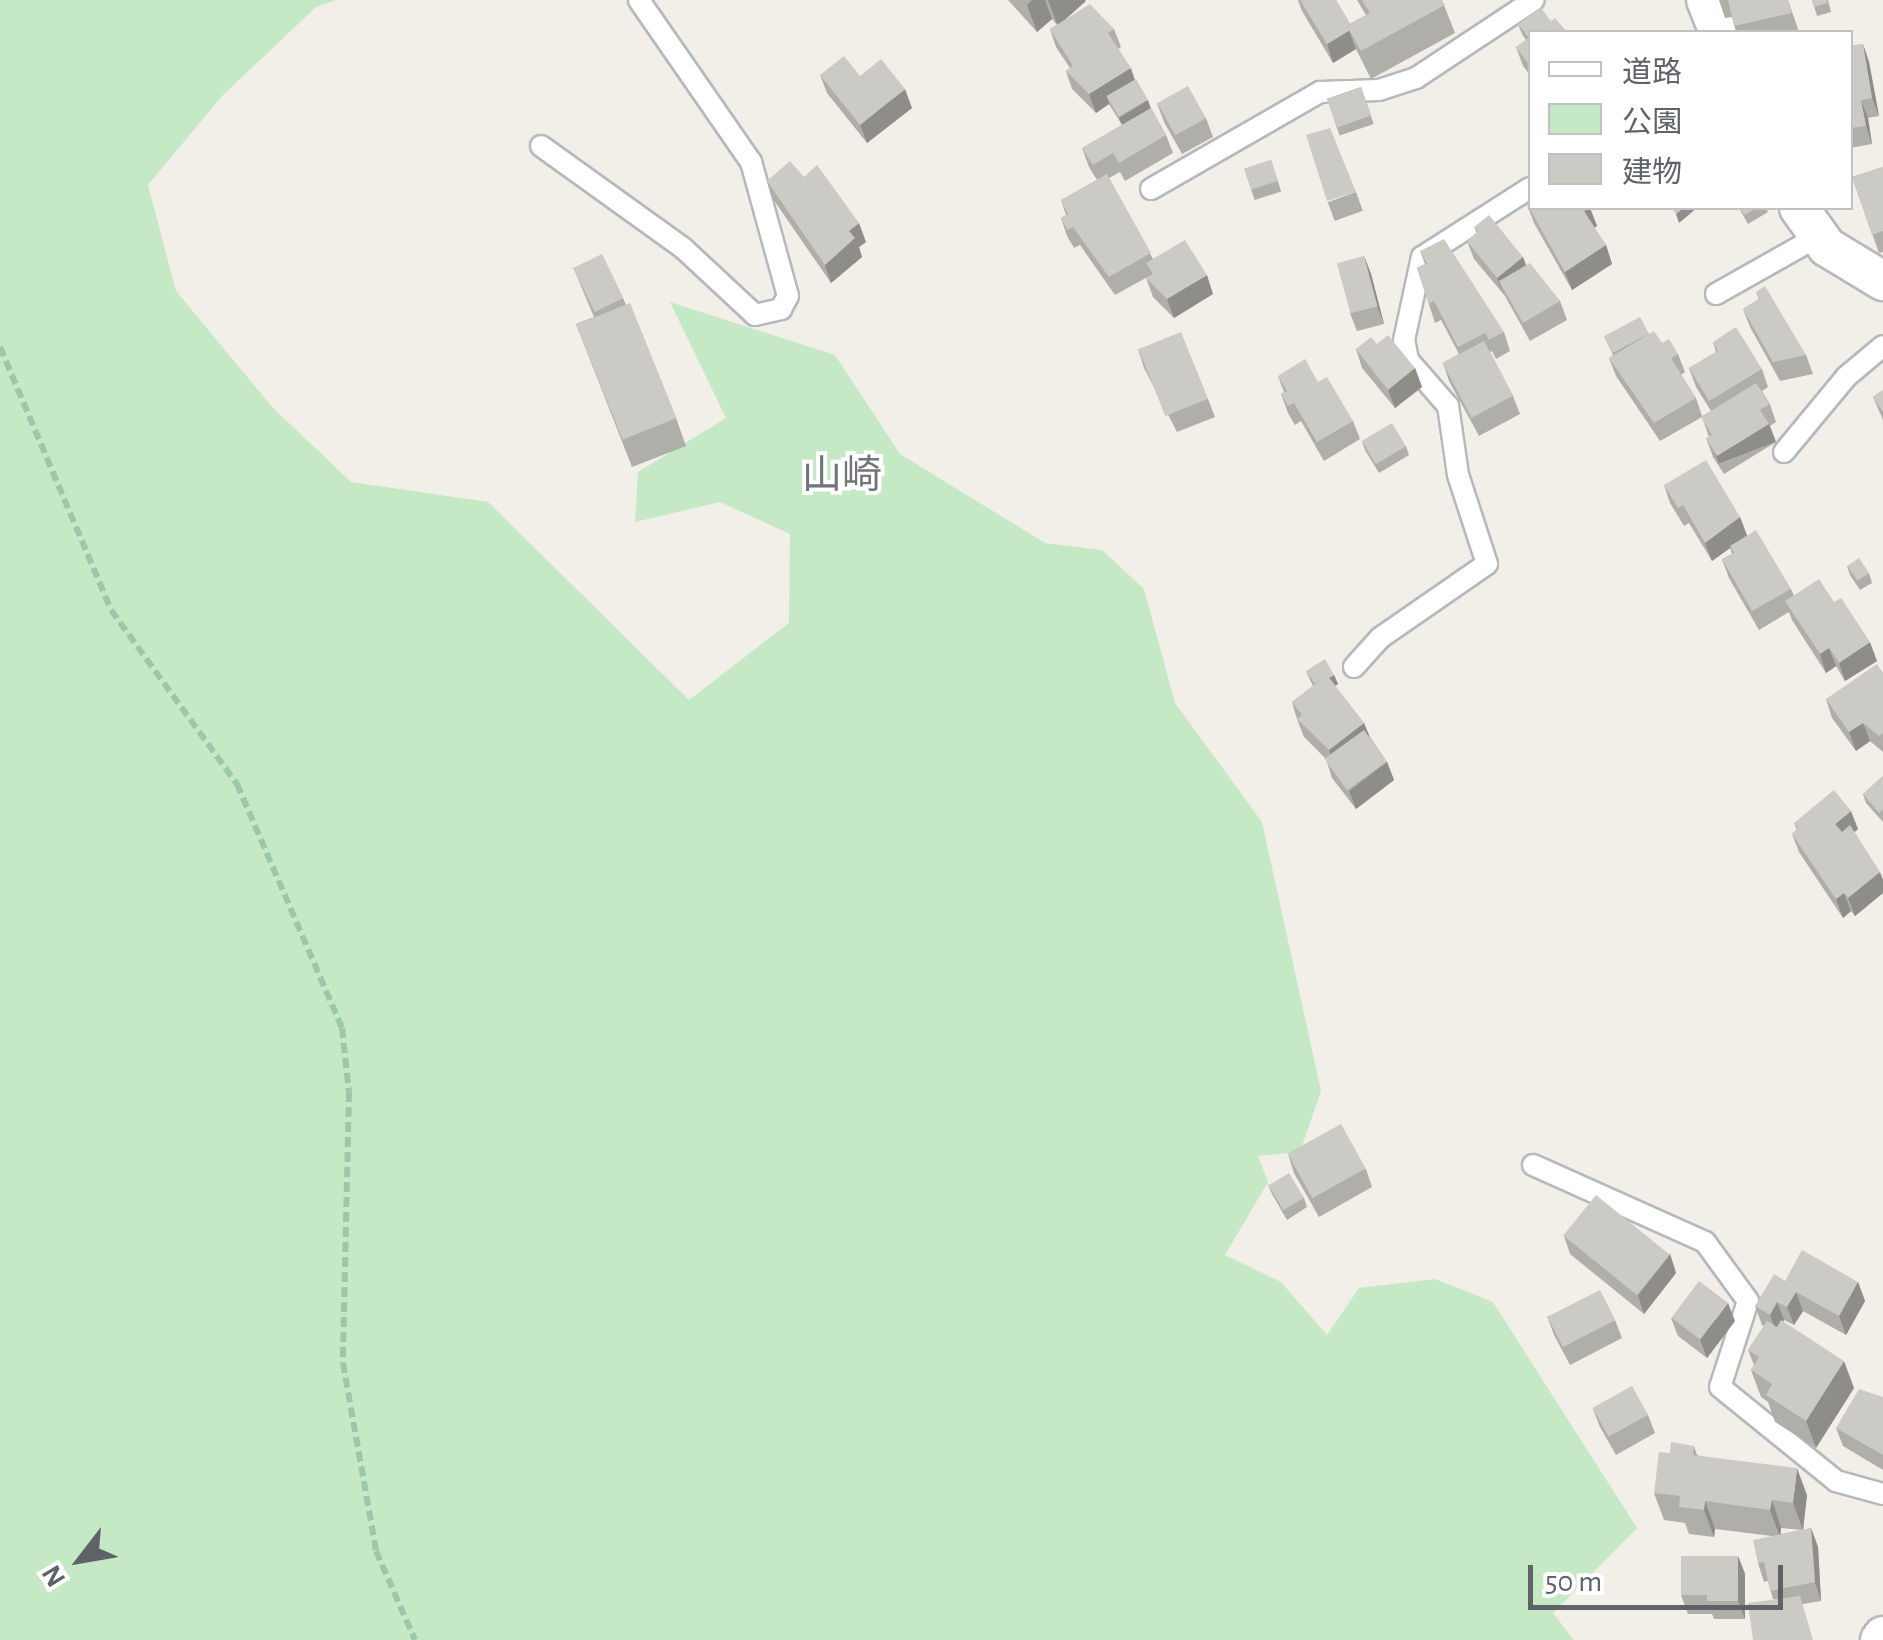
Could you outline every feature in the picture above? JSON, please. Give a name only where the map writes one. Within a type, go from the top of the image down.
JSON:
[{"type":"street","points":[[1706,0],[1718,30]]},
{"type":"street","points":[[1809,222],[1883,281]]},
{"type":"lane","points":[[541,146],[683,248],[755,315],[782,309],[788,296],[751,162],[639,0]]},
{"type":"lane","points":[[1151,188],[1320,92],[1379,90],[1416,78],[1534,0]]},
{"type":"lane","points":[[1354,667],[1380,638],[1487,564],[1458,475],[1448,406],[1408,360],[1404,340],[1422,257],[1528,189]]},
{"type":"lane","points":[[1716,294],[1809,222]]},
{"type":"lane","points":[[1784,452],[1846,377],[1883,346]]},
{"type":"lane","points":[[1533,1166],[1705,1242],[1748,1302],[1720,1386],[1836,1482],[1883,1494]]},
{"type":"path","points":[[0,348],[110,610],[237,784],[342,1028],[349,1092],[343,1363],[376,1551],[415,1640]]},
{"type":"green space","points":[[0,0],[336,0],[316,7],[223,95],[148,185],[176,291],[273,408],[351,482],[488,502],[689,700],[789,623],[790,534],[720,502],[635,522],[638,472],[726,418],[670,302],[835,355],[900,454],[1045,543],[1102,550],[1144,589],[1175,703],[1262,822],[1321,1091],[1300,1152],[1258,1156],[1268,1182],[1225,1255],[1281,1282],[1327,1335],[1359,1288],[1435,1279],[1493,1302],[1637,1528],[1553,1613],[1574,1640],[0,1640]]},
{"type":"building","points":[[1300,0],[1336,0],[1350,30],[1327,44]]},
{"type":"building","points":[[1362,0],[1442,0],[1445,5],[1361,51],[1347,26],[1370,13]]},
{"type":"building","points":[[1728,0],[1788,0],[1792,13],[1734,26]]},
{"type":"building","points":[[1812,0],[1827,0],[1827,3],[1814,7]]},
{"type":"building","points":[[1090,4],[1114,29],[1108,33],[1131,68],[1089,94],[1066,71],[1073,66],[1050,29]]},
{"type":"building","points":[[1541,8],[1551,21],[1539,30],[1528,30],[1528,37],[1518,24]]},
{"type":"building","points":[[1555,18],[1565,30],[1539,30]]},
{"type":"building","points":[[1528,38],[1528,63],[1516,47]]},
{"type":"building","points":[[1863,44],[1872,98],[1861,100],[1866,126],[1853,128],[1853,46]]},
{"type":"building","points":[[844,56],[860,76],[881,59],[905,89],[860,125],[820,75]]},
{"type":"building","points":[[1136,79],[1148,100],[1119,117],[1107,96]]},
{"type":"building","points":[[1188,86],[1206,118],[1175,135],[1157,103]]},
{"type":"building","points":[[1361,87],[1371,115],[1337,128],[1327,99]]},
{"type":"building","points":[[1151,108],[1166,135],[1119,163],[1113,153],[1093,165],[1082,148]]},
{"type":"building","points":[[1330,128],[1356,192],[1327,201],[1306,135]]},
{"type":"building","points":[[1271,160],[1278,181],[1251,190],[1244,169]]},
{"type":"building","points":[[790,161],[804,177],[817,165],[859,223],[849,231],[855,238],[825,265],[767,181]]},
{"type":"building","points":[[1883,167],[1883,231],[1872,235],[1853,177]]},
{"type":"building","points":[[1107,174],[1151,253],[1109,277],[1073,227],[1067,230],[1061,218],[1068,214],[1061,200]]},
{"type":"building","points":[[1530,210],[1586,210],[1606,245],[1565,272]]},
{"type":"building","points":[[1489,215],[1523,257],[1497,278],[1467,241],[1478,231],[1474,227]]},
{"type":"building","points":[[1444,239],[1504,332],[1489,340],[1485,333],[1458,347],[1434,301],[1429,304],[1417,268],[1427,264],[1420,251]]},
{"type":"building","points":[[1185,240],[1207,275],[1167,299],[1146,278],[1153,274],[1146,263]]},
{"type":"building","points":[[602,254],[623,298],[595,312],[573,268]]},
{"type":"building","points":[[1364,256],[1377,306],[1350,313],[1337,263]]},
{"type":"building","points":[[1530,263],[1560,301],[1523,323],[1499,281]]},
{"type":"building","points":[[1765,286],[1806,355],[1773,362],[1743,309],[1760,299],[1756,292]]},
{"type":"building","points":[[630,303],[676,418],[623,440],[576,325]]},
{"type":"building","points":[[1640,317],[1649,334],[1613,353],[1604,336]]},
{"type":"building","points":[[1736,327],[1762,369],[1709,401],[1689,368],[1718,351],[1713,342]]},
{"type":"building","points":[[1654,331],[1662,343],[1669,339],[1678,354],[1671,358],[1696,398],[1654,423],[1609,358]]},
{"type":"building","points":[[1181,332],[1208,399],[1165,416],[1138,349]]},
{"type":"building","points":[[1388,335],[1415,368],[1388,390],[1356,349],[1371,337],[1377,344]]},
{"type":"building","points":[[1484,341],[1513,396],[1472,418],[1443,363]]},
{"type":"building","points":[[1305,359],[1318,382],[1327,377],[1353,421],[1317,442],[1294,403],[1288,406],[1281,394],[1287,391],[1278,376]]},
{"type":"building","points":[[1756,383],[1770,404],[1760,410],[1769,424],[1717,456],[1706,438],[1712,435],[1701,417]]},
{"type":"building","points":[[1883,390],[1883,412],[1873,397]]},
{"type":"building","points":[[1392,423],[1406,446],[1376,464],[1362,441]]},
{"type":"building","points":[[1706,460],[1740,517],[1705,543],[1683,505],[1678,508],[1664,485]]},
{"type":"building","points":[[1756,530],[1791,589],[1752,611],[1722,559],[1734,553],[1730,546]]},
{"type":"building","points":[[1859,558],[1869,573],[1857,581],[1847,566]]},
{"type":"building","points":[[1819,579],[1834,602],[1841,598],[1870,642],[1839,663],[1829,648],[1820,654],[1785,601]]},
{"type":"building","points":[[1325,659],[1334,675],[1315,684],[1306,671]]},
{"type":"building","points":[[1877,664],[1883,673],[1883,733],[1879,736],[1863,723],[1849,732],[1826,699]]},
{"type":"building","points":[[1327,675],[1364,723],[1329,750],[1297,719],[1302,715],[1292,702]]},
{"type":"building","points":[[1364,730],[1387,762],[1347,790],[1324,759]]},
{"type":"building","points":[[1883,776],[1883,809],[1879,813],[1863,794]]},
{"type":"building","points":[[1834,790],[1851,811],[1835,824],[1842,832],[1850,825],[1880,872],[1848,898],[1844,893],[1836,899],[1792,834],[1798,828],[1794,823]]},
{"type":"building","points":[[1341,1124],[1366,1169],[1312,1198],[1288,1154]]},
{"type":"building","points":[[1289,1173],[1304,1198],[1283,1210],[1268,1185]]},
{"type":"building","points":[[1596,1195],[1670,1255],[1637,1295],[1563,1235]]},
{"type":"building","points":[[1802,1250],[1858,1282],[1839,1316],[1796,1292],[1787,1307],[1777,1302],[1770,1315],[1755,1306],[1774,1274],[1785,1281]]},
{"type":"building","points":[[1699,1281],[1728,1303],[1700,1339],[1671,1318]]},
{"type":"building","points":[[1600,1290],[1615,1320],[1563,1347],[1547,1317]]},
{"type":"building","points":[[1781,1320],[1844,1361],[1806,1421],[1766,1395],[1772,1384],[1751,1370],[1759,1357],[1748,1350],[1767,1321],[1777,1327]]},
{"type":"building","points":[[1632,1386],[1648,1415],[1609,1437],[1593,1408]]},
{"type":"building","points":[[1859,1389],[1883,1397],[1883,1455],[1836,1428]]},
{"type":"building","points":[[1671,1442],[1694,1446],[1693,1455],[1797,1468],[1793,1503],[1772,1500],[1770,1510],[1705,1501],[1704,1510],[1679,1507],[1680,1496],[1654,1493],[1659,1452],[1670,1453]]},
{"type":"building","points":[[1811,1528],[1815,1582],[1770,1591],[1764,1562],[1758,1563],[1753,1540]]},
{"type":"building","points":[[1681,1556],[1738,1556],[1738,1601],[1707,1601],[1707,1595],[1681,1595]]},
{"type":"building","points":[[1800,1596],[1813,1640],[1753,1640],[1748,1603]]},
{"type":"district","name":"山崎","points":[[842,476]]}]
